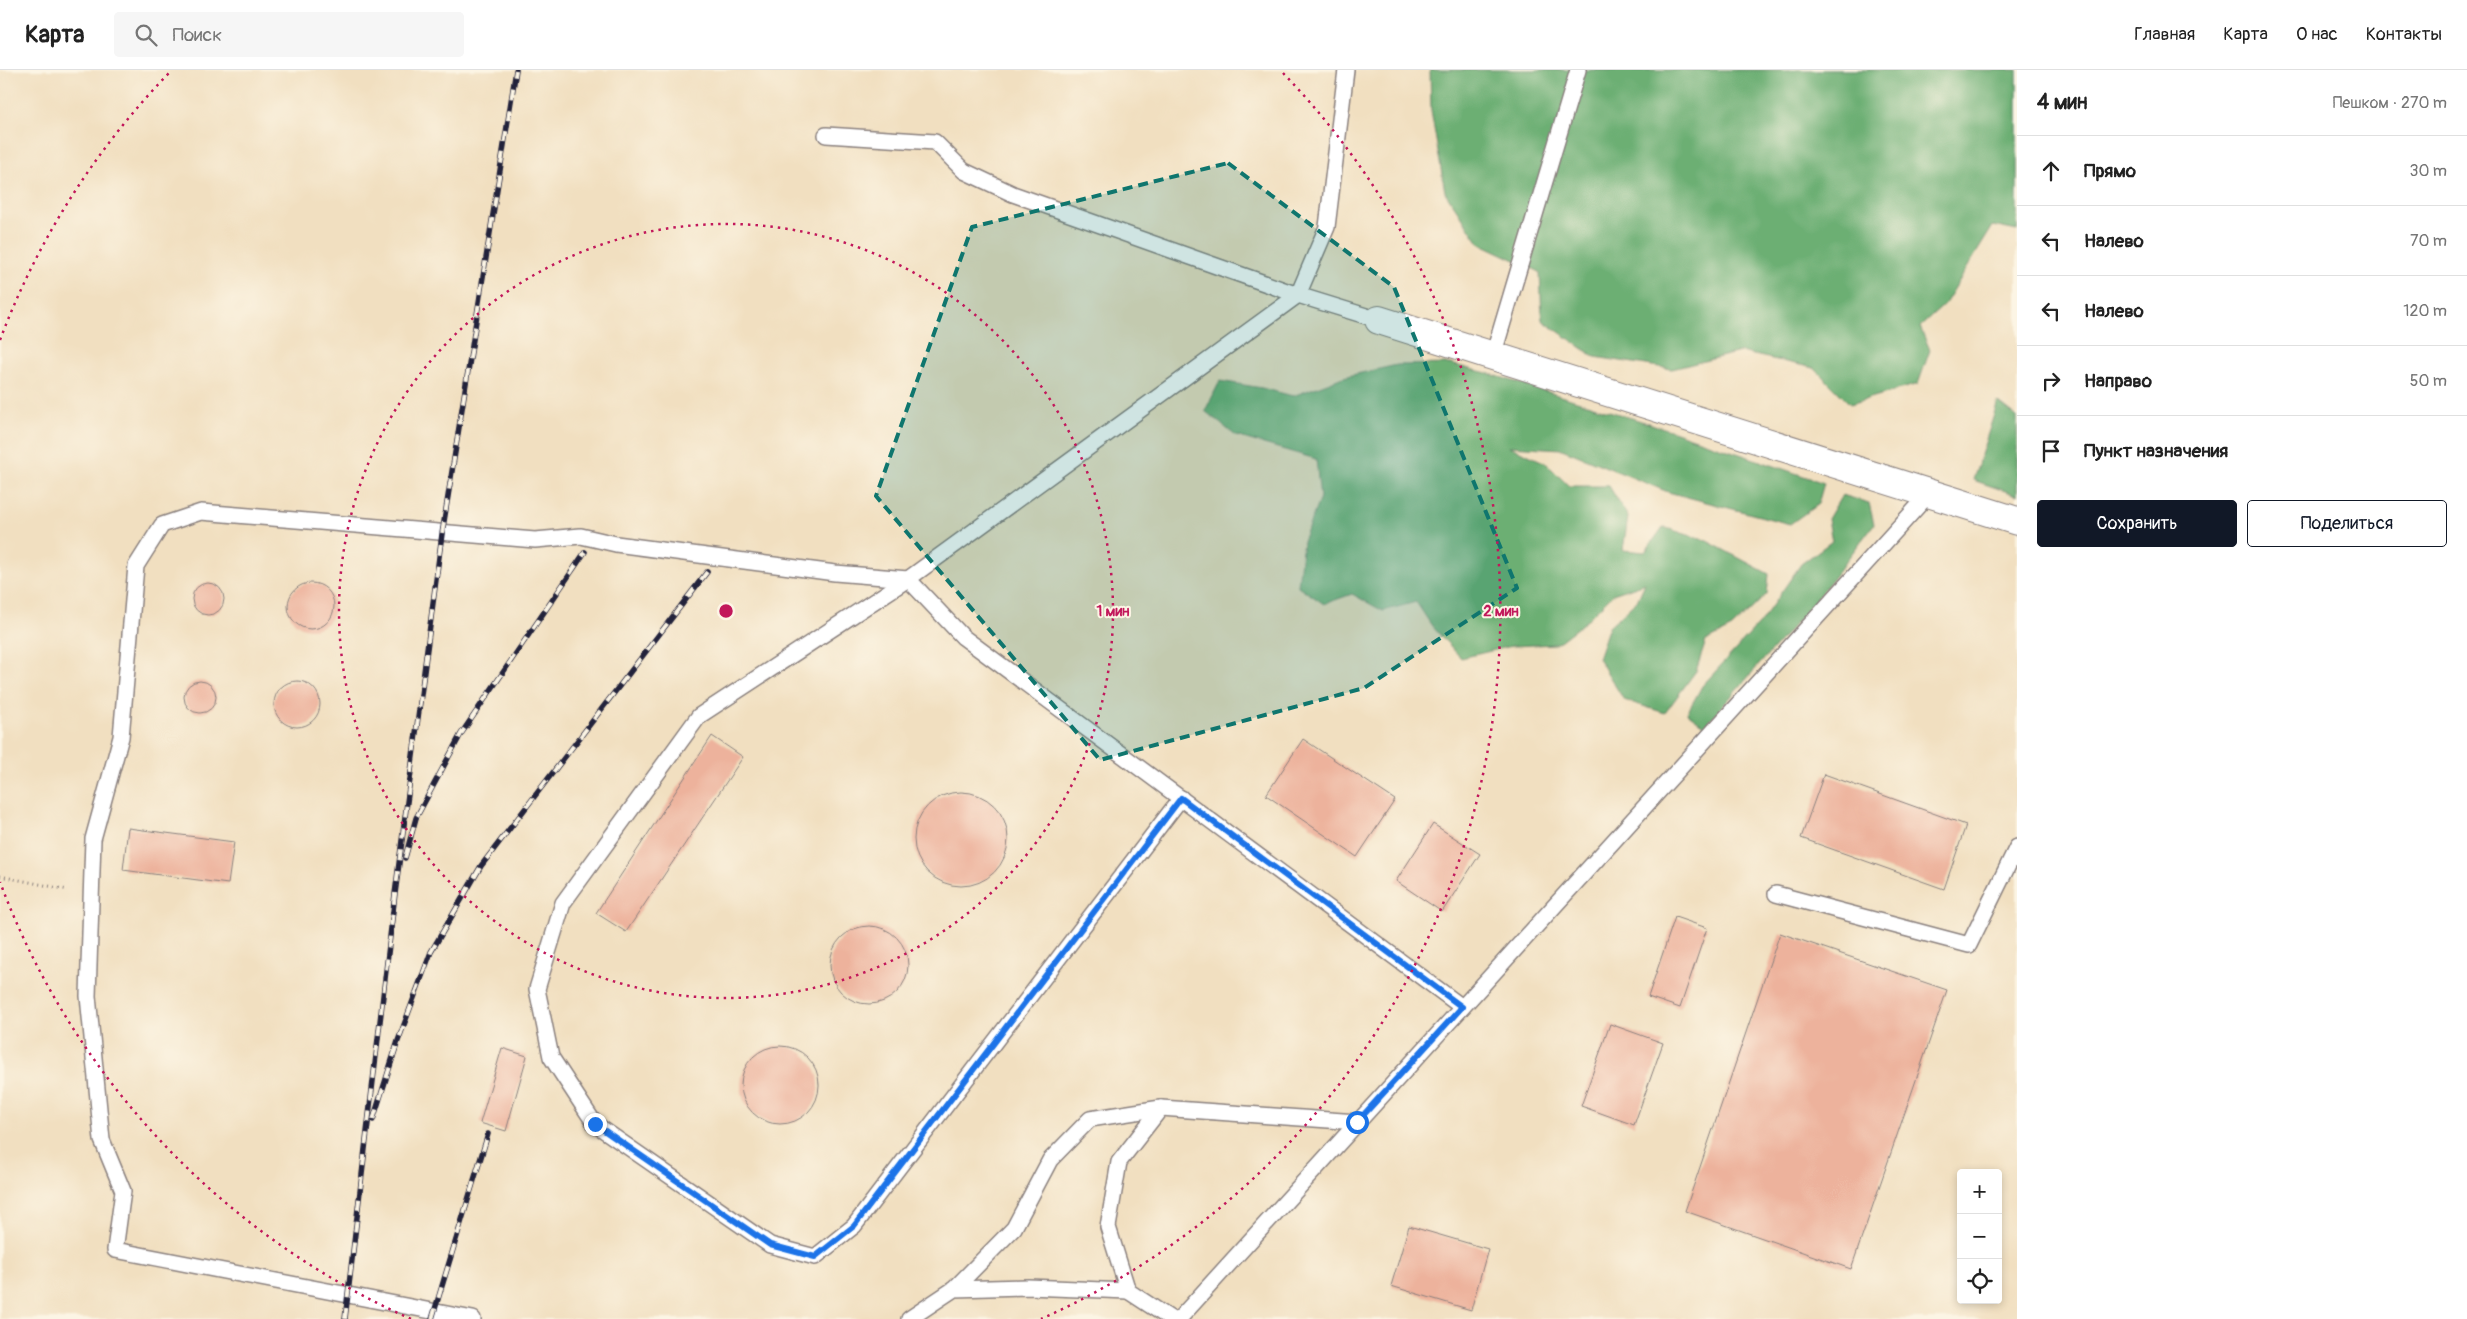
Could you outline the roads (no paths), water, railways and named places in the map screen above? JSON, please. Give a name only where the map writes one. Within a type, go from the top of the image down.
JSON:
[{"type":"street","points":[[1379,320],[2017,521]]},
{"type":"lane","points":[[1181,798],[854,1226],[815,1257],[770,1245],[595,1124],[551,1057],[537,989],[563,903],[699,716],[908,579],[1298,295],[1327,227],[1346,70]]},
{"type":"lane","points":[[1493,356],[1578,70]]},
{"type":"lane","points":[[826,135],[935,142],[964,172],[1013,194],[1298,295],[1379,320]]},
{"type":"lane","points":[[1178,1319],[1929,494]]},
{"type":"lane","points":[[473,1319],[114,1250],[123,1191],[102,1140],[88,996],[93,839],[122,737],[136,566],[162,524],[201,512],[534,540],[581,536],[616,544],[826,572],[908,579],[963,637],[1462,1007]]},
{"type":"lane","points":[[1776,894],[1969,945],[2017,847]]},
{"type":"lane","points":[[909,1319],[954,1289],[1014,1228],[1050,1160],[1090,1119],[1161,1108],[1357,1122]]},
{"type":"lane","points":[[1128,1291],[1108,1227],[1119,1162],[1161,1108]]},
{"type":"lane","points":[[954,1289],[1028,1288],[1128,1291],[1171,1319]]},
{"type":"railway","points":[[345,1319],[395,894],[442,534],[516,70]]},
{"type":"railway","points":[[405,858],[416,818],[461,734],[585,552]]},
{"type":"railway","points":[[373,1120],[398,1041],[431,952],[481,866],[707,572]]},
{"type":"railway","points":[[432,1319],[488,1134]]}]
